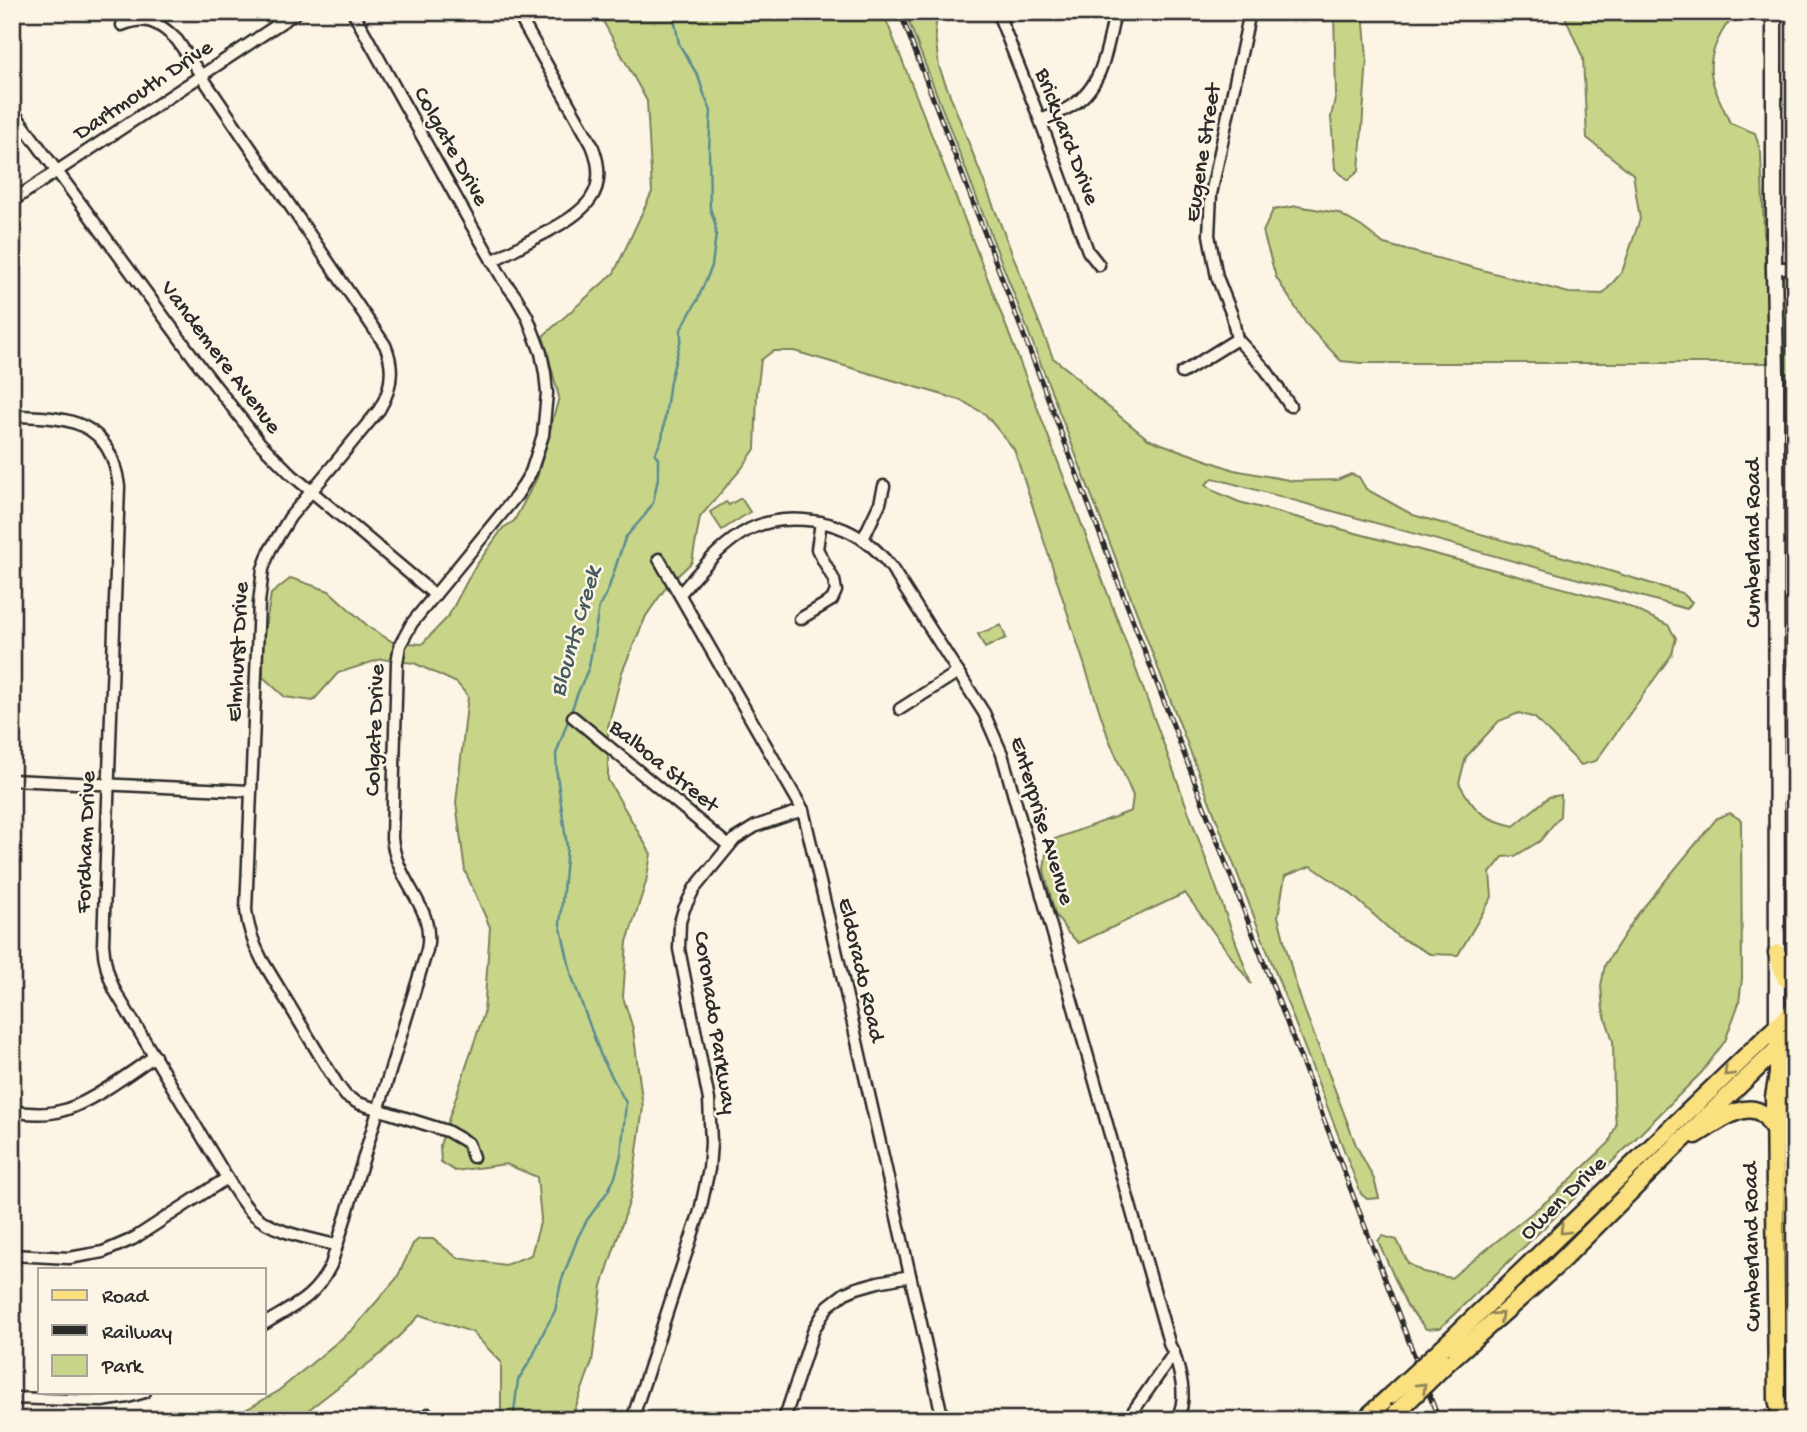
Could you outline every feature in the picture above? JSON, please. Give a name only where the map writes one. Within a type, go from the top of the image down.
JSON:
[{"type":"main road","name":"Cumberland Road","points":[[1774,12],[1778,1047],[1774,1129],[1777,1399],[1784,1420]]},
{"type":"main road","points":[[1777,953],[1785,978],[1795,982]]},
{"type":"main road","name":"Owen Drive","points":[[1393,1416],[1446,1354],[1795,1009]]},
{"type":"main road","name":"Owen Drive","points":[[1364,1420],[1391,1395],[1555,1267],[1795,1032]]},
{"type":"main road","name":"Cumberland Road","points":[[1778,1074],[1789,1097],[1795,1360]]},
{"type":"main road","points":[[1673,1149],[1733,1112],[1749,1108],[1763,1114],[1774,1129]]},
{"type":"main road","name":"Cumberland Road","points":[[1784,1420],[1795,1401]]},
{"type":"street","name":"Dartmouth Drive","points":[[12,201],[297,12]]},
{"type":"street","name":"Colgate Drive","points":[[266,1323],[309,1296],[331,1265],[428,942],[427,922],[399,865],[391,825],[397,657],[405,634],[520,490],[531,472],[543,435],[547,393],[541,352],[527,316],[492,261],[353,12]]},
{"type":"street","points":[[492,261],[580,211],[592,198],[598,177],[598,164],[592,145],[517,12]]},
{"type":"street","points":[[1040,120],[1068,109],[1093,86],[1103,66],[1115,12]]},
{"type":"street","name":"Eugene Street","points":[[1237,338],[1232,315],[1217,277],[1212,255],[1209,215],[1223,135],[1250,12]]},
{"type":"street","name":"Elmhurst Drive","points":[[122,25],[136,19],[153,23],[168,31],[177,40],[389,354],[391,376],[385,400],[290,516],[278,533],[263,569],[250,791],[247,924],[255,947],[346,1096],[377,1110],[447,1132],[468,1143],[473,1157]]},
{"type":"street","name":"Brickyard Drive","points":[[1001,21],[1088,251],[1099,265]]},
{"type":"street","name":"Vandemere Avenue","points":[[12,110],[260,443],[275,460],[435,595]]},
{"type":"street","points":[[1774,268],[1795,268]]},
{"type":"street","points":[[1182,373],[1237,338],[1266,370],[1290,405]]},
{"type":"street","name":"Fordham Drive","points":[[12,416],[64,419],[85,426],[102,441],[114,460],[117,472],[119,486],[103,944],[104,961],[115,991],[245,1205],[261,1220],[279,1229],[336,1245]]},
{"type":"street","points":[[863,539],[880,503],[884,486]]},
{"type":"street","name":"Enterprise Avenue","points":[[680,594],[724,548],[744,532],[776,521],[801,520],[821,522],[844,529],[863,539],[891,567],[984,713],[1002,754],[1174,1353],[1183,1388],[1177,1420]]},
{"type":"street","points":[[800,619],[832,600],[836,591],[834,580],[817,549],[821,522]]},
{"type":"street","name":"Eldorado Road","points":[[659,559],[803,810],[943,1420]]},
{"type":"street","points":[[900,709],[958,672]]},
{"type":"street","name":"Balboa Street","points":[[573,717],[729,846]]},
{"type":"street","points":[[12,780],[250,791]]},
{"type":"street","name":"Coronado Parkway","points":[[632,1420],[700,1211],[709,1169],[709,1100],[679,949],[680,922],[689,897],[729,846],[745,831],[803,810]]},
{"type":"street","points":[[12,1112],[43,1114],[72,1108],[155,1056]]},
{"type":"street","points":[[12,1255],[69,1258],[103,1252],[133,1239],[227,1178]]},
{"type":"street","points":[[785,1420],[814,1328],[828,1306],[857,1288],[910,1276]]},
{"type":"street","points":[[1127,1420],[1174,1353]]},
{"type":"street","points":[[12,1398],[102,1401],[138,1394]]},
{"type":"green space","points":[[598,12],[883,12],[1071,496],[1251,984],[1185,893],[1079,943],[1055,914],[1044,870],[1046,854],[1052,840],[1131,811],[1133,796],[1108,737],[1014,449],[985,414],[960,400],[794,351],[773,351],[761,360],[755,449],[700,517],[692,562],[667,586],[646,616],[622,672],[608,727],[608,780],[651,854],[646,882],[627,942],[623,997],[633,1029],[643,1107],[631,1196],[602,1286],[592,1362],[571,1420],[497,1420],[501,1412],[501,1362],[472,1332],[420,1315],[382,1353],[295,1420],[228,1420],[277,1392],[353,1329],[397,1278],[413,1244],[419,1239],[433,1239],[458,1258],[505,1265],[531,1255],[541,1219],[537,1177],[506,1164],[455,1171],[441,1162],[440,1145],[484,1013],[490,927],[465,871],[456,803],[468,696],[457,683],[414,663],[381,659],[338,673],[313,701],[285,697],[263,677],[263,641],[271,594],[291,578],[329,591],[370,628],[393,642],[422,644],[448,617],[473,570],[503,528],[514,521],[537,478],[559,397],[543,336],[614,273],[652,192],[647,101]]},
{"type":"green space","points":[[905,12],[937,12],[935,34],[939,67],[1053,358],[1148,439],[1234,470],[1294,481],[1337,480],[1351,474],[1359,477],[1366,489],[1413,515],[1682,593],[1692,602],[1687,609],[1213,478],[1206,484],[1214,491],[1239,502],[1623,604],[1668,625],[1676,638],[1672,654],[1596,761],[1581,765],[1535,718],[1519,713],[1499,721],[1466,757],[1459,783],[1475,807],[1494,820],[1514,826],[1549,797],[1561,795],[1560,816],[1540,841],[1515,856],[1503,857],[1490,873],[1492,897],[1458,955],[1430,954],[1397,936],[1349,892],[1311,866],[1285,876],[1278,916],[1293,975],[1356,1145],[1374,1179],[1379,1198],[1367,1199],[1361,1194]]},
{"type":"green space","points":[[1334,12],[1363,12],[1367,58],[1359,171],[1348,180],[1335,169],[1331,117],[1336,94]]},
{"type":"green space","points":[[1563,12],[1741,12],[1727,25],[1717,41],[1712,54],[1711,76],[1730,123],[1755,133],[1761,153],[1769,363],[1341,361],[1306,324],[1276,277],[1263,232],[1273,210],[1297,206],[1338,213],[1384,244],[1569,293],[1603,294],[1622,272],[1640,219],[1633,174],[1587,138],[1583,58]]},
{"type":"green space","points":[[1786,272],[1795,272],[1795,430],[1786,427],[1783,277]]},
{"type":"green space","points":[[741,498],[750,512],[722,530],[710,512],[726,502],[729,505]]},
{"type":"green space","points":[[1001,625],[1006,638],[985,648],[978,634]]},
{"type":"green space","points":[[1730,813],[1741,820],[1742,978],[1739,1003],[1725,1041],[1702,1072],[1440,1328],[1426,1329],[1407,1306],[1378,1241],[1382,1236],[1397,1240],[1408,1263],[1423,1272],[1451,1278],[1553,1196],[1609,1143],[1616,1125],[1613,1041],[1603,1010],[1601,986],[1605,965],[1637,915],[1717,818]]},
{"type":"waterway","name":"Blounts Creek","points":[[513,1420],[518,1380],[555,1311],[561,1282],[578,1237],[608,1191],[621,1155],[626,1103],[601,1056],[572,977],[560,924],[567,847],[556,754],[589,667],[599,607],[608,590],[625,538],[653,503],[658,478],[658,458],[655,454],[662,439],[681,329],[712,266],[716,234],[710,208],[711,111],[698,76],[679,44],[673,12]]},
{"type":"railway","points":[[900,12],[1439,1420]]}]
